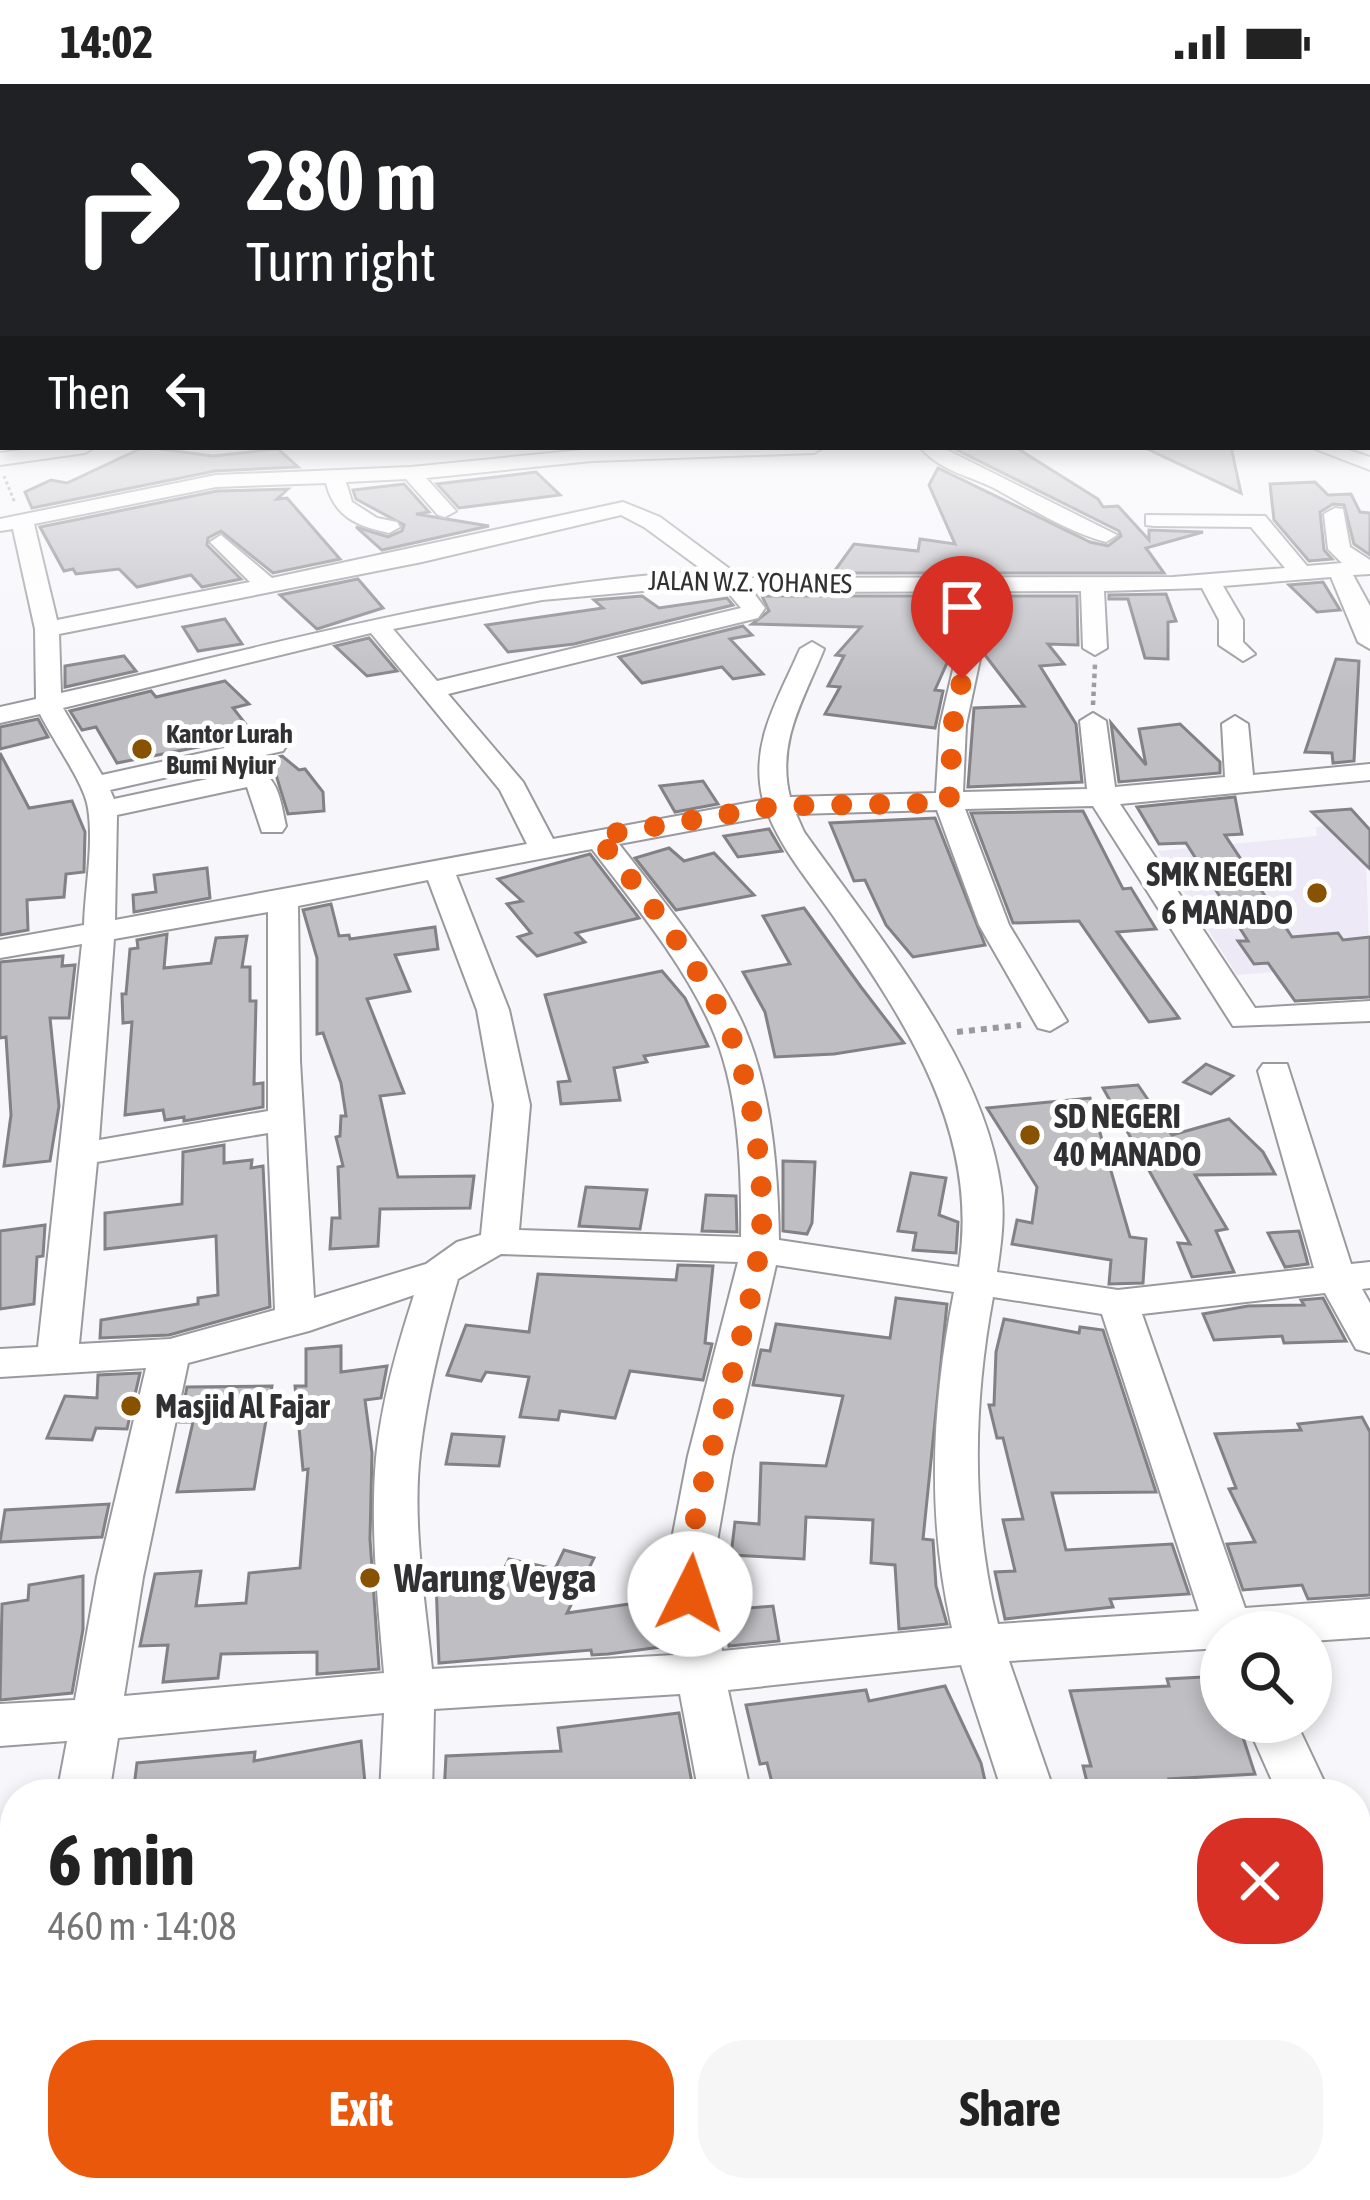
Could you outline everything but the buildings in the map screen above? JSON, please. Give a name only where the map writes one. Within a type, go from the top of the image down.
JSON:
[{"type":"street","points":[[57,1361],[99,932],[99,798],[49,705],[47,629],[11,522],[147,494]]},
{"type":"street","points":[[339,494],[342,505],[370,523],[389,527]]},
{"type":"street","points":[[430,494],[445,511]]},
{"type":"street","points":[[1017,494],[1059,518],[1106,535]]},
{"type":"street","points":[[47,629],[269,587],[623,508],[634,509],[731,581],[753,608],[750,613],[435,688]]},
{"type":"street","points":[[1334,514],[1338,547],[1358,569],[1359,607],[1370,642]]},
{"type":"street","points":[[1154,520],[1257,521],[1303,575]]},
{"type":"street","points":[[221,542],[269,587]]},
{"type":"street","name":"JALAN W.Z. YOHANES","points":[[0,715],[377,625],[586,584],[731,581],[816,597],[957,596],[1092,584],[1210,583],[1358,569]]},
{"type":"street","points":[[1210,583],[1232,620],[1231,645],[1243,654]]},
{"type":"street","points":[[1092,584],[1095,648]]},
{"type":"street","points":[[377,625],[435,688],[513,788],[543,847]]},
{"type":"street","points":[[971,640],[953,724],[949,803],[994,925],[1050,1021]]},
{"type":"street","points":[[812,649],[772,740],[768,768],[777,806],[790,833],[897,986],[980,1170],[980,1243],[960,1375],[961,1524],[980,1644],[1024,1779]]},
{"type":"street","points":[[1093,721],[1102,797],[1245,1019],[1370,1011]]},
{"type":"street","points":[[1234,724],[1240,787]]},
{"type":"street","points":[[99,798],[274,745]]},
{"type":"street","points":[[0,949],[777,806],[1102,797],[1370,772]]},
{"type":"street","points":[[99,798],[254,777],[263,788],[272,826]]},
{"type":"street","points":[[597,836],[661,918],[728,1027],[760,1183],[760,1250],[688,1570],[700,1673],[722,1779]]},
{"type":"street","points":[[439,869],[493,1010],[512,1106],[499,1242]]},
{"type":"street","points":[[283,900],[295,1321]]},
{"type":"street","points":[[1275,1071],[1353,1276],[1370,1339]]},
{"type":"street","points":[[80,1154],[286,1119]]},
{"type":"street","points":[[0,1363],[170,1353],[295,1321],[440,1273],[471,1251],[499,1242],[760,1250],[975,1278],[1118,1303],[1353,1276]]},
{"type":"street","points":[[407,1779],[410,1690],[400,1587],[398,1458],[418,1346],[440,1273]]},
{"type":"street","points":[[1118,1303],[1223,1611]]},
{"type":"street","points":[[86,1779],[120,1577],[170,1353]]},
{"type":"street","points":[[1332,1621],[1370,1618]]},
{"type":"street","points":[[0,1725],[410,1690],[700,1673],[980,1644],[1200,1632]]},
{"type":"street","points":[[1281,1743],[1297,1779]]},
{"type":"path","points":[[1093,721],[1095,648]]},
{"type":"path","points":[[923,1036],[1050,1021]]},
{"type":"shaded area","name":"SMK NEGERI 6 MANADO","points":[[1370,821],[1328,829],[1337,839],[1370,836],[1366,865],[1370,965],[1237,975],[1158,851],[1317,836],[1316,827]],"holes":[[[1337,933],[1354,956],[1254,964],[1239,942]]]},
{"type":"place","name":"Kantor Lurah Bumi Nyiur","points":[[142,749]]},
{"type":"place","name":"SMK NEGERI 6 MANADO","points":[[1317,893]]},
{"type":"place","name":"SD NEGERI 40 MANADO","points":[[1030,1135]]},
{"type":"place","name":"Masjid Al Fajar","points":[[131,1406]]},
{"type":"place","name":"Warung Veyga","points":[[370,1578]]},
{"type":"route","points":[[690,1594],[688,1570],[697,1519],[760,1250],[760,1183],[728,1027],[661,918],[597,836],[777,806],[949,803],[953,724],[962,679]]}]
